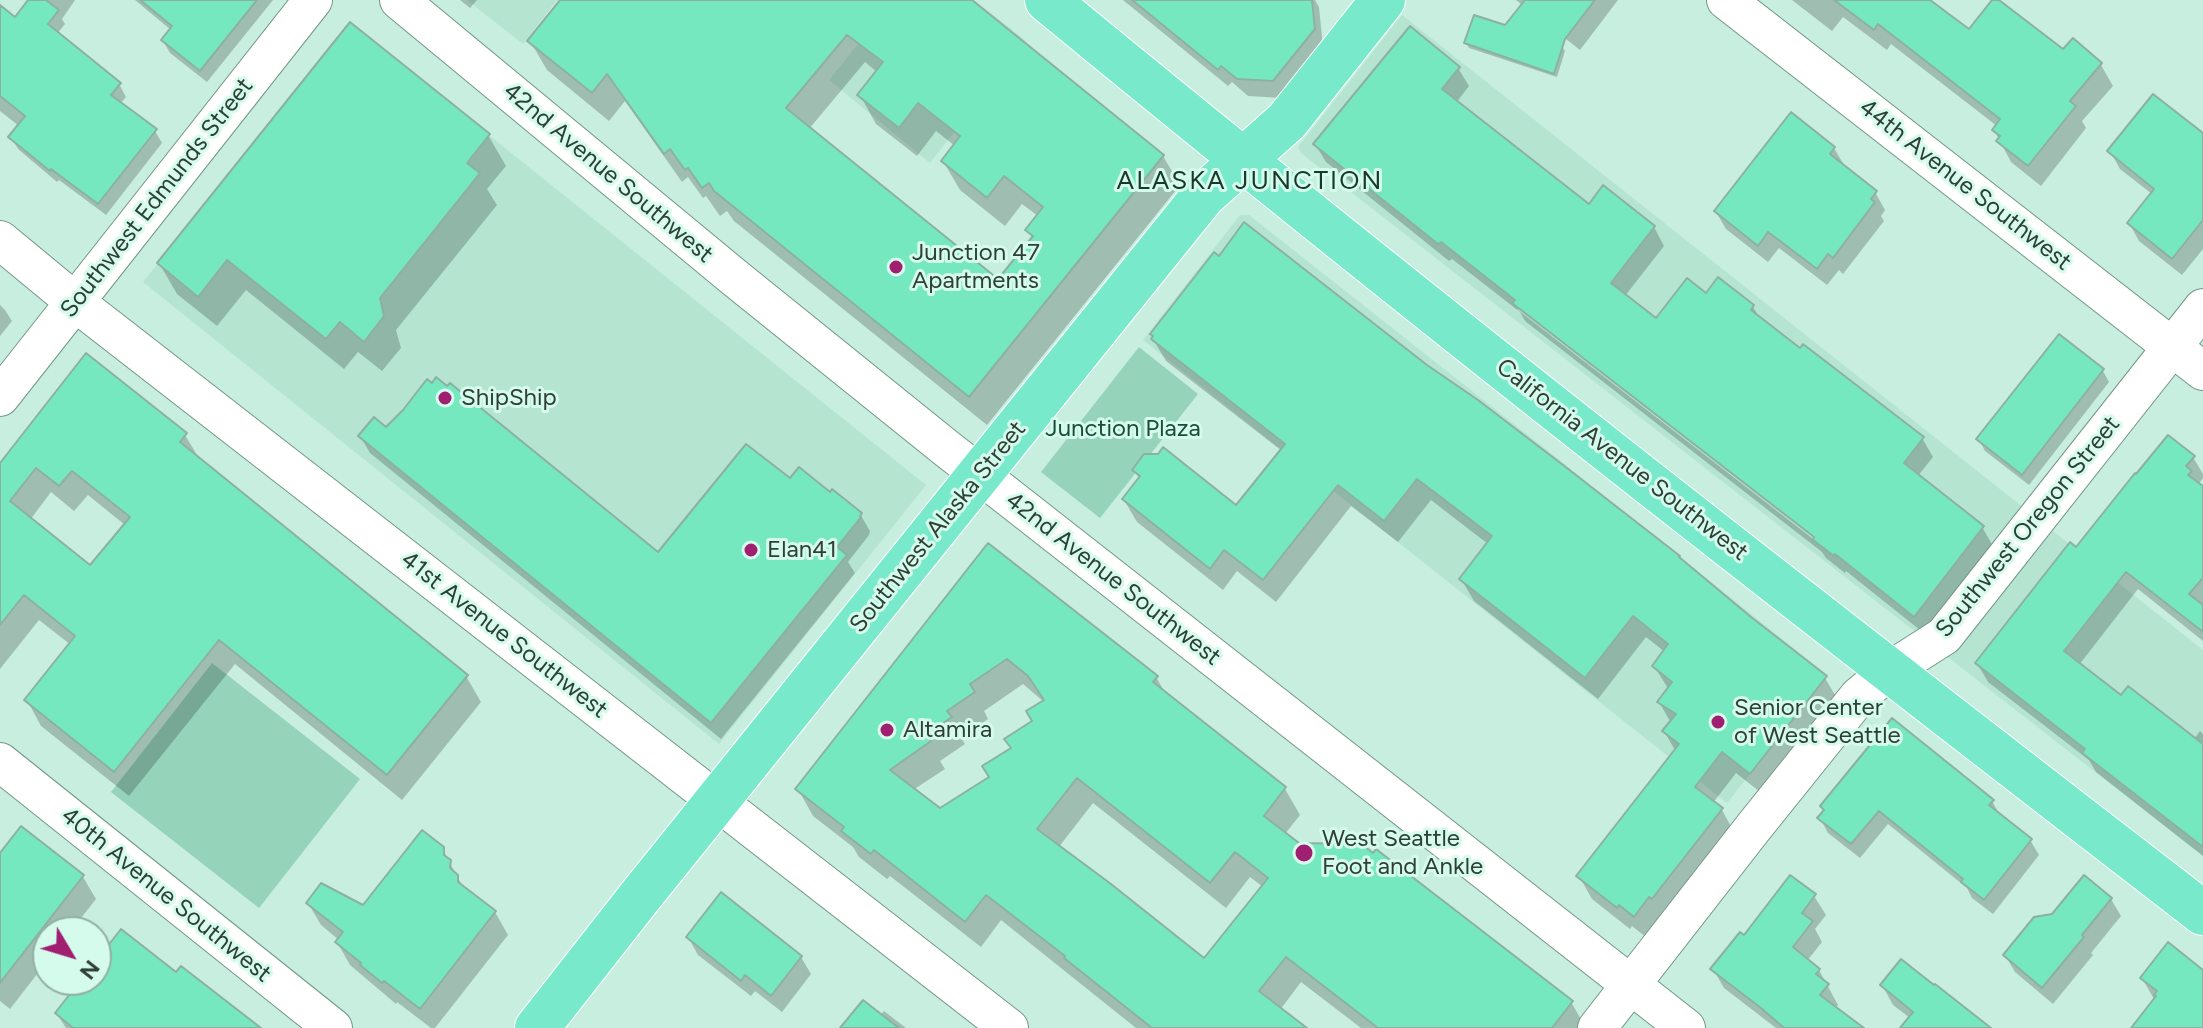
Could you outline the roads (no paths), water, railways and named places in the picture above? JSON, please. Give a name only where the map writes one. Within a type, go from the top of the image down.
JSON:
[{"type":"main road","name":"California Avenue Southwest","points":[[1047,0],[1242,160],[1889,671],[2203,913]]},
{"type":"main road","name":"Southwest Alaska Street","points":[[537,1028],[1204,195],[1287,121],[1383,0]]},
{"type":"street","name":"Southwest Edmunds Street","points":[[0,397],[313,0]]},
{"type":"street","name":"42nd Avenue Southwest","points":[[399,0],[735,278],[980,475],[1686,1028]]},
{"type":"street","name":"44th Avenue Southwest","points":[[1726,0],[2203,371]]},
{"type":"street","name":"41st Avenue Southwest","points":[[0,240],[75,302],[1009,1028]]},
{"type":"street","name":"Southwest Oregon Street","points":[[1597,1028],[1859,696],[1889,671],[1944,636],[2203,308]]},
{"type":"street","name":"40th Avenue Southwest","points":[[0,762],[333,1028]]},
{"type":"place","name":"Junction 47 Apartments","points":[[896,267]]},
{"type":"place","name":"ShipShip","points":[[445,398]]},
{"type":"place","name":"Elan41","points":[[751,550]]},
{"type":"place","name":"Senior Center of West Seattle","points":[[1718,722]]},
{"type":"place","name":"Altamira","points":[[887,730]]},
{"type":"place","name":"West Seattle Foot and Ankle","points":[[1304,853]]},
{"type":"district","name":"ALASKA JUNCTION","points":[[1250,181]]},
{"type":"park label","name":"Junction Plaza","points":[[1123,429]]}]
